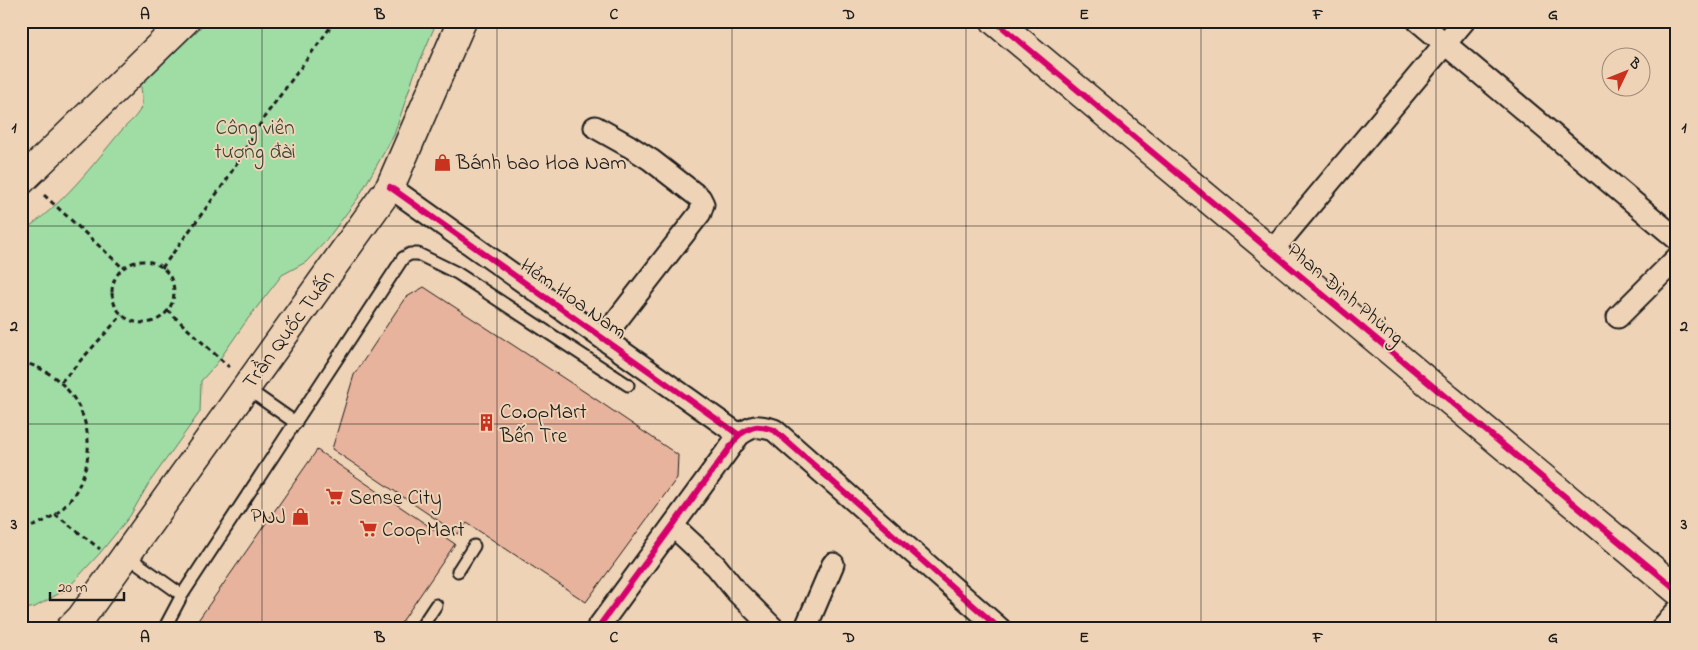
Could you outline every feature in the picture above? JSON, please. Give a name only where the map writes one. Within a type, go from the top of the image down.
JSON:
[{"type":"main road","points":[[23,179],[185,21]]},
{"type":"main road","name":"Trần Quốc Tuấn","points":[[76,625],[390,187],[462,21]]},
{"type":"main road","name":"Phan Đình Phùng","points":[[1001,23],[1271,252],[1677,590]]},
{"type":"street","points":[[1418,21],[1677,239]]},
{"type":"street","points":[[1271,252],[1464,21]]},
{"type":"street","points":[[595,127],[651,160],[700,198],[703,204],[700,213],[603,338]]},
{"type":"street","name":"Hẻm Hoa Nam","points":[[390,187],[739,435]]},
{"type":"street","points":[[1618,317],[1677,258]]},
{"type":"street","points":[[597,629],[739,435],[751,427],[760,426],[774,430],[1000,629]]},
{"type":"street","points":[[673,526],[716,566],[737,592],[774,629]]},
{"type":"street","points":[[807,629],[807,625],[834,564]]},
{"type":"street","points":[[1661,629],[1677,611]]},
{"type":"lane","points":[[164,629],[182,595],[403,258],[410,254],[418,254],[457,273],[628,385]]},
{"type":"lane","points":[[247,386],[296,423]]},
{"type":"lane","points":[[458,571],[474,546]]},
{"type":"lane","points":[[123,560],[182,595]]},
{"type":"lane","points":[[420,629],[436,605]]},
{"type":"path","points":[[162,268],[226,181],[265,116],[335,21]]},
{"type":"path","points":[[23,179],[123,268]]},
{"type":"path","points":[[142,261],[153,262],[162,268],[169,276],[172,284],[173,294],[168,310],[159,318],[150,322],[131,320],[122,315],[116,307],[112,292],[116,276],[123,268],[132,263],[142,261]]},
{"type":"path","points":[[168,310],[247,386]]},
{"type":"path","points":[[61,382],[122,315]]},
{"type":"path","points":[[21,362],[36,365],[61,382],[78,403],[88,429],[88,457],[81,483],[65,506],[55,514],[44,522],[21,530]]},
{"type":"path","points":[[55,514],[123,560]]},
{"type":"green space","name":"Công viên tượng đài","points":[[207,21],[437,21],[414,75],[394,135],[358,198],[325,242],[306,262],[282,275],[217,363],[201,381],[200,412],[149,483],[130,516],[100,553],[67,589],[35,607],[21,610],[21,232],[49,211],[87,172],[139,112],[142,102],[141,85]]},
{"type":"building","name":"Co.opMart Bến Tre","points":[[424,287],[678,455],[677,478],[586,602],[467,523],[458,534],[332,449],[354,375],[405,298]]},
{"type":"building","name":"Sense City","points":[[317,450],[455,544],[397,629],[192,629]]},
{"type":"cycle path","points":[[995,21],[1677,590]]},
{"type":"cycle path","points":[[390,187],[739,435]]},
{"type":"cycle path","points":[[597,629],[739,435],[748,429],[759,427],[774,430],[1000,629]]},
{"type":"place","name":"Bánh bao Hoa Nam","points":[[442,162]]},
{"type":"place","name":"Co.opMart Bến Tre","points":[[486,423]]},
{"type":"place","name":"Sense City","points":[[335,497]]},
{"type":"place","name":"PNJ","points":[[300,516]]},
{"type":"place","name":"CoopMart","points":[[368,529]]}]
